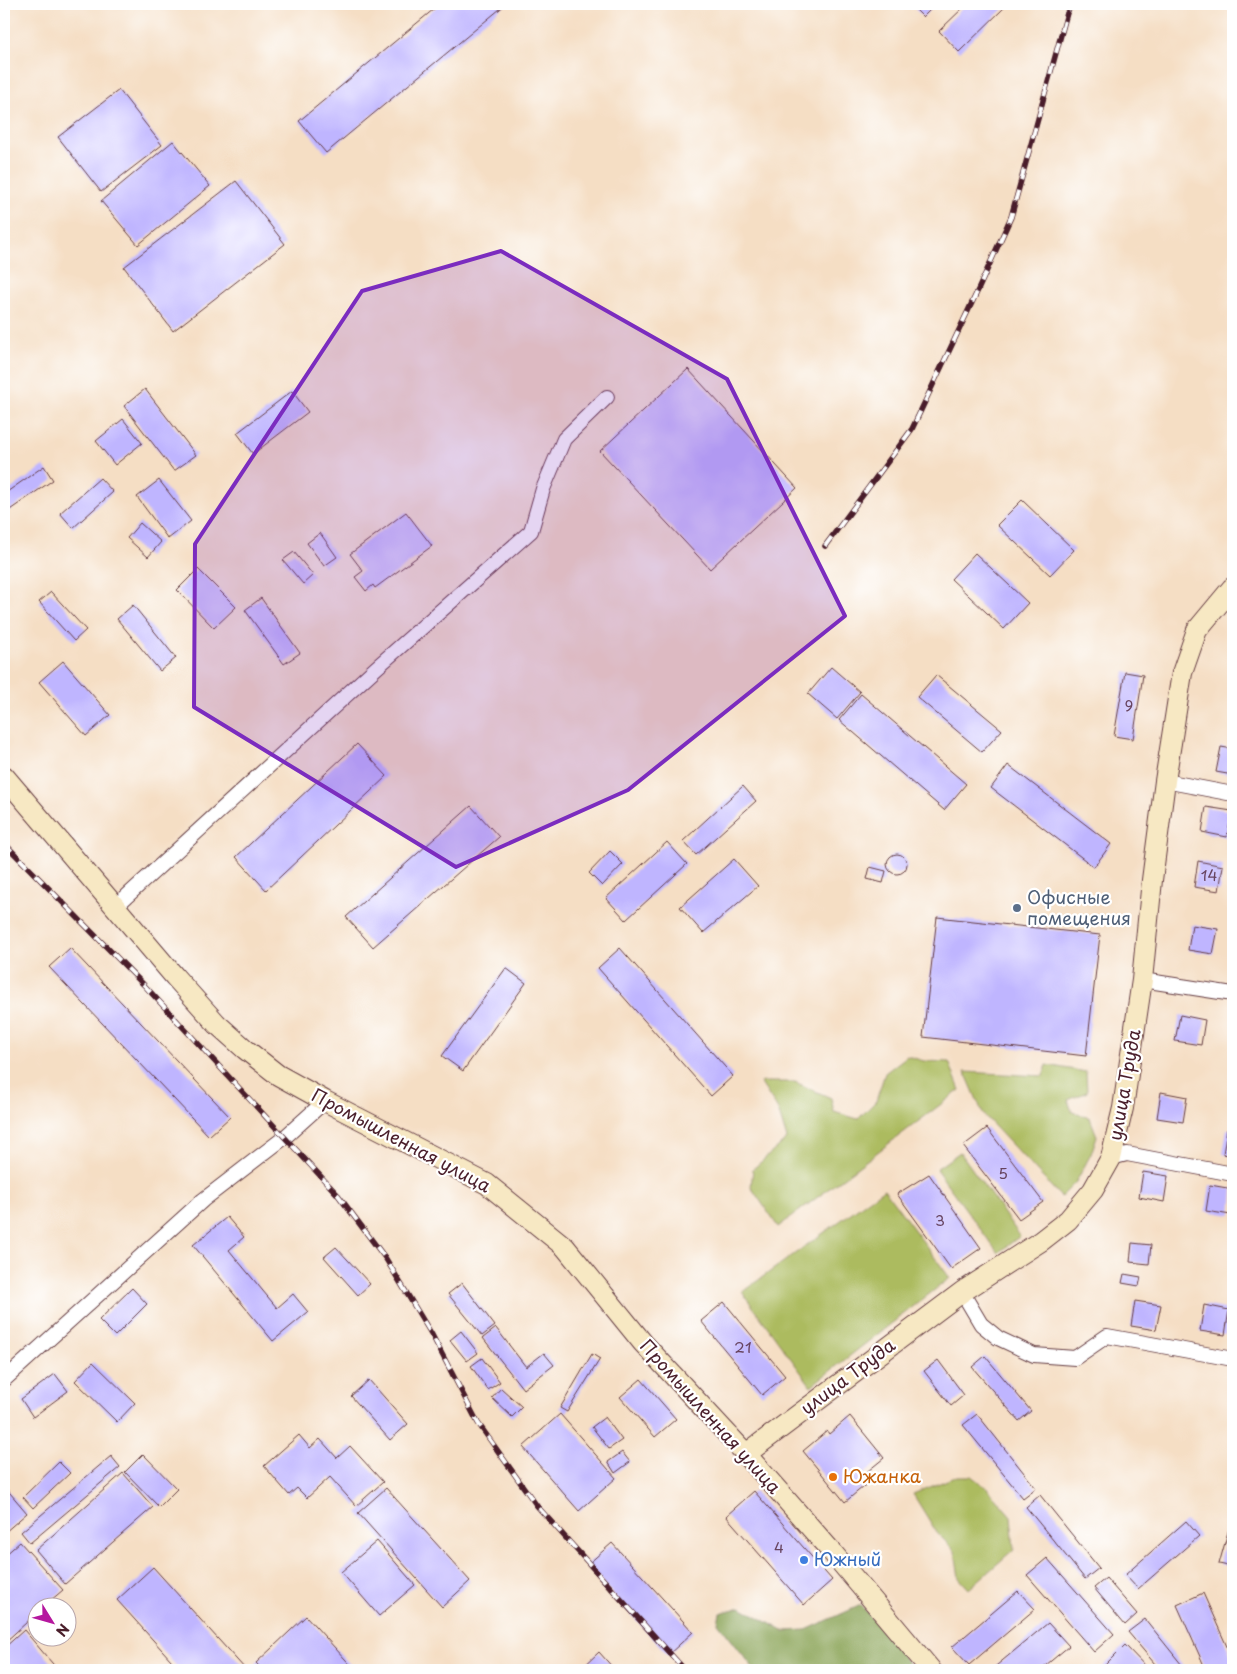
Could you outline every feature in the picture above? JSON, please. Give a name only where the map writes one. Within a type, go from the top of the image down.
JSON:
[{"type":"main road","name":"улица Труда","points":[[746,1454],[962,1292],[1041,1242],[1068,1220],[1093,1190],[1111,1158],[1124,1108],[1142,980],[1152,880],[1165,781],[1182,673],[1197,630],[1233,588]]},
{"type":"main road","name":"Промышленная улица","points":[[4,776],[175,977],[245,1050],[278,1075],[487,1184],[565,1247],[643,1343],[746,1454],[832,1552],[931,1670]]},
{"type":"street","points":[[115,907],[376,668],[531,531],[543,489],[564,439],[607,397]]},
{"type":"street","points":[[1165,781],[1233,794]]},
{"type":"street","points":[[1142,980],[1233,994]]},
{"type":"street","points":[[4,1380],[203,1200],[285,1137],[325,1101]]},
{"type":"street","points":[[1111,1158],[1127,1154],[1233,1174]]},
{"type":"street","points":[[962,1292],[981,1324],[998,1338],[1034,1355],[1075,1358],[1107,1336],[1233,1359]]},
{"type":"highlighted area","points":[[501,251],[727,379],[845,616],[628,790],[456,867],[194,707],[195,544],[362,291]]},
{"type":"green space","points":[[907,1056],[924,1061],[949,1062],[960,1090],[778,1227],[751,1187],[753,1169],[787,1139],[778,1110],[760,1082],[795,1082],[831,1098],[834,1112],[858,1119],[876,1101],[885,1073]]},
{"type":"green space","points":[[1047,1065],[1086,1072],[1087,1092],[1068,1100],[1072,1112],[1090,1118],[1097,1136],[1091,1154],[1076,1182],[1061,1197],[983,1114],[965,1072],[1043,1076]]},
{"type":"green space","points":[[960,1152],[1020,1236],[998,1253],[936,1169]]},
{"type":"green space","points":[[884,1189],[950,1278],[811,1386],[742,1292]]},
{"type":"green space","points":[[957,1476],[971,1476],[987,1488],[1011,1516],[1014,1549],[969,1589],[959,1578],[955,1551],[937,1533],[913,1494]]},
{"type":"green space","points":[[861,1605],[914,1670],[755,1670],[718,1623],[720,1613],[741,1607],[783,1631],[806,1630]]},
{"type":"building","points":[[440,4],[506,4],[326,153],[299,121]]},
{"type":"building","points":[[910,4],[936,4],[923,17]]},
{"type":"building","points":[[967,4],[1008,4],[959,52],[939,31]]},
{"type":"building","points":[[119,90],[162,145],[101,192],[58,137]]},
{"type":"building","points":[[173,141],[210,186],[138,245],[101,201]]},
{"type":"building","points":[[236,181],[285,244],[173,331],[124,267]]},
{"type":"building","points":[[688,369],[797,488],[710,569],[600,451]]},
{"type":"building","points":[[145,389],[196,455],[174,471],[124,406]]},
{"type":"building","points":[[292,391],[308,412],[253,454],[237,433]]},
{"type":"building","points":[[123,419],[142,443],[115,465],[96,441]]},
{"type":"building","points":[[44,466],[53,480],[4,514],[4,494]]},
{"type":"building","points":[[100,478],[113,492],[73,528],[60,513]]},
{"type":"building","points":[[159,480],[191,521],[168,539],[137,497]]},
{"type":"building","points":[[1022,500],[1074,550],[1050,575],[997,525]]},
{"type":"building","points":[[406,512],[432,546],[375,588],[373,585],[366,591],[355,577],[363,571],[350,554]]},
{"type":"building","points":[[140,523],[161,542],[148,557],[127,538]]},
{"type":"building","points":[[320,533],[337,557],[324,566],[307,543]]},
{"type":"building","points":[[294,552],[313,575],[303,584],[283,560]]},
{"type":"building","points":[[975,553],[1028,603],[1004,629],[951,579]]},
{"type":"building","points":[[198,569],[236,607],[214,628],[177,590]]},
{"type":"building","points":[[51,592],[86,630],[74,641],[39,602]]},
{"type":"building","points":[[261,598],[300,653],[284,664],[245,610]]},
{"type":"building","points":[[133,605],[176,658],[160,671],[117,619]]},
{"type":"building","points":[[63,661],[110,715],[86,736],[39,682]]},
{"type":"building","points":[[831,667],[860,692],[837,719],[808,694]]},
{"type":"building","points":[[1125,672],[1143,675],[1133,739],[1114,736]]},
{"type":"building","points":[[936,675],[1002,730],[982,752],[917,697]]},
{"type":"building","points":[[861,694],[966,784],[944,810],[839,720]]},
{"type":"building","points":[[357,744],[387,776],[266,890],[236,857]]},
{"type":"building","points":[[1221,747],[1233,749],[1233,775],[1216,772]]},
{"type":"building","points":[[1008,765],[1111,844],[1094,867],[991,788]]},
{"type":"building","points":[[743,786],[756,801],[696,855],[683,841]]},
{"type":"building","points":[[471,806],[499,837],[373,947],[346,917]]},
{"type":"building","points":[[1206,807],[1232,811],[1227,837],[1202,832]]},
{"type":"building","points":[[667,842],[687,864],[626,920],[606,898]]},
{"type":"building","points":[[610,851],[623,864],[602,886],[589,873]]},
{"type":"building","points":[[897,854],[904,857],[907,864],[904,871],[897,874],[890,871],[887,864],[890,857]]},
{"type":"building","points":[[734,859],[758,886],[703,933],[680,907]]},
{"type":"building","points":[[1198,861],[1223,866],[1219,891],[1194,887]]},
{"type":"building","points":[[870,867],[886,871],[883,883],[867,879]]},
{"type":"building","points":[[937,917],[1100,935],[1086,1056],[923,1037]]},
{"type":"building","points":[[1192,925],[1218,929],[1213,954],[1188,950]]},
{"type":"building","points":[[70,948],[230,1117],[209,1136],[49,967]]},
{"type":"building","points":[[620,948],[733,1076],[711,1096],[598,968]]},
{"type":"building","points":[[506,968],[526,983],[463,1071],[442,1056]]},
{"type":"building","points":[[1180,1015],[1205,1020],[1201,1045],[1175,1041]]},
{"type":"building","points":[[1161,1092],[1187,1097],[1183,1122],[1157,1118]]},
{"type":"building","points":[[987,1128],[1043,1202],[1019,1219],[963,1146]]},
{"type":"building","points":[[1227,1129],[1233,1130],[1233,1156],[1223,1154]]},
{"type":"building","points":[[1143,1172],[1168,1176],[1164,1202],[1139,1197]]},
{"type":"building","points":[[929,1174],[981,1248],[951,1269],[897,1194]]},
{"type":"building","points":[[1210,1185],[1233,1189],[1231,1215],[1206,1211]]},
{"type":"building","points":[[227,1217],[244,1237],[229,1250],[277,1308],[293,1294],[308,1312],[273,1341],[193,1245]]},
{"type":"building","points":[[1132,1243],[1151,1245],[1149,1264],[1130,1262]]},
{"type":"building","points":[[336,1247],[370,1284],[358,1295],[324,1257]]},
{"type":"building","points":[[1124,1274],[1141,1277],[1139,1286],[1122,1283]]},
{"type":"building","points":[[462,1283],[495,1326],[482,1336],[448,1294]]},
{"type":"building","points":[[132,1288],[147,1304],[115,1336],[99,1320]]},
{"type":"building","points":[[1135,1301],[1161,1305],[1156,1330],[1131,1326]]},
{"type":"building","points":[[724,1302],[785,1376],[762,1395],[701,1321]]},
{"type":"building","points":[[1204,1305],[1229,1310],[1225,1335],[1200,1331]]},
{"type":"building","points":[[496,1328],[526,1367],[544,1353],[554,1365],[523,1389],[483,1338]]},
{"type":"building","points":[[461,1331],[478,1353],[467,1361],[450,1340]]},
{"type":"building","points":[[592,1354],[600,1359],[567,1412],[560,1408]]},
{"type":"building","points":[[985,1356],[1031,1411],[1019,1421],[972,1367]]},
{"type":"building","points":[[482,1358],[500,1382],[488,1390],[471,1366]]},
{"type":"building","points":[[938,1360],[964,1395],[951,1406],[924,1371]]},
{"type":"building","points":[[93,1362],[135,1403],[117,1422],[75,1381]]},
{"type":"building","points":[[55,1374],[68,1391],[33,1417],[21,1399]]},
{"type":"building","points":[[641,1379],[676,1419],[655,1437],[620,1397]]},
{"type":"building","points":[[369,1380],[408,1424],[390,1440],[351,1396]]},
{"type":"building","points":[[501,1388],[522,1407],[512,1417],[492,1398]]},
{"type":"building","points":[[560,1414],[616,1478],[579,1511],[523,1447]]},
{"type":"building","points":[[977,1414],[1036,1488],[1023,1498],[963,1425]]},
{"type":"building","points":[[850,1416],[884,1458],[863,1475],[869,1482],[845,1502],[803,1451],[827,1431],[829,1434]]},
{"type":"building","points":[[605,1417],[622,1440],[609,1449],[592,1427]]},
{"type":"building","points":[[299,1435],[310,1448],[320,1439],[337,1458],[350,1446],[383,1482],[356,1506],[330,1477],[307,1498],[297,1488],[289,1495],[264,1466]]},
{"type":"building","points":[[622,1452],[630,1462],[615,1473],[608,1462]]},
{"type":"building","points":[[143,1454],[177,1489],[159,1507],[125,1472]]},
{"type":"building","points":[[111,1456],[120,1467],[30,1543],[21,1532]]},
{"type":"building","points":[[59,1462],[70,1473],[33,1508],[23,1497]]},
{"type":"building","points":[[123,1473],[153,1507],[65,1584],[36,1550]]},
{"type":"building","points":[[4,1486],[27,1513],[4,1533]]},
{"type":"building","points":[[386,1488],[470,1581],[442,1607],[358,1513]]},
{"type":"building","points":[[754,1491],[832,1580],[804,1605],[726,1516]]},
{"type":"building","points":[[1040,1495],[1099,1568],[1085,1579],[1026,1507]]},
{"type":"building","points":[[1233,1514],[1233,1567],[1219,1564]]},
{"type":"building","points":[[1186,1521],[1199,1536],[1138,1589],[1125,1575]]},
{"type":"building","points":[[377,1541],[415,1585],[379,1616],[341,1572]]},
{"type":"building","points":[[20,1542],[63,1590],[56,1596],[28,1596],[28,1621],[4,1643],[4,1556]]},
{"type":"building","points":[[612,1543],[693,1632],[668,1655],[587,1565]]},
{"type":"building","points":[[1047,1558],[1114,1634],[1094,1652],[1027,1575]]},
{"type":"building","points":[[153,1567],[246,1670],[180,1670],[117,1600]]},
{"type":"building","points":[[1106,1578],[1137,1614],[1125,1625],[1094,1588]]},
{"type":"building","points":[[1018,1591],[1035,1609],[969,1665],[952,1647]]},
{"type":"building","points":[[1203,1593],[1233,1660],[1233,1670],[1206,1670],[1177,1605]]},
{"type":"building","points":[[306,1616],[355,1670],[263,1670],[256,1663]]},
{"type":"building","points":[[1145,1619],[1186,1670],[1160,1670],[1128,1632]]},
{"type":"building","points":[[1048,1623],[1069,1646],[1040,1670],[991,1670]]},
{"type":"building","points":[[24,1630],[28,1635],[28,1646],[38,1646],[58,1670],[4,1670],[4,1648]]},
{"type":"building","points":[[1125,1645],[1149,1670],[1104,1670],[1102,1668]]},
{"type":"building","points":[[599,1652],[615,1670],[580,1670]]},
{"type":"railway","points":[[825,546],[912,429],[978,290],[1011,217],[1067,13],[1072,4]]},
{"type":"railway","points":[[4,843],[144,985],[338,1195],[386,1259],[432,1335],[478,1423],[537,1506],[685,1670]]},
{"type":"place","name":"Офисные помещения","points":[[1017,908]]},
{"type":"place","name":"Южанка","points":[[833,1477]]},
{"type":"place","name":"Южный","points":[[804,1560]]}]
